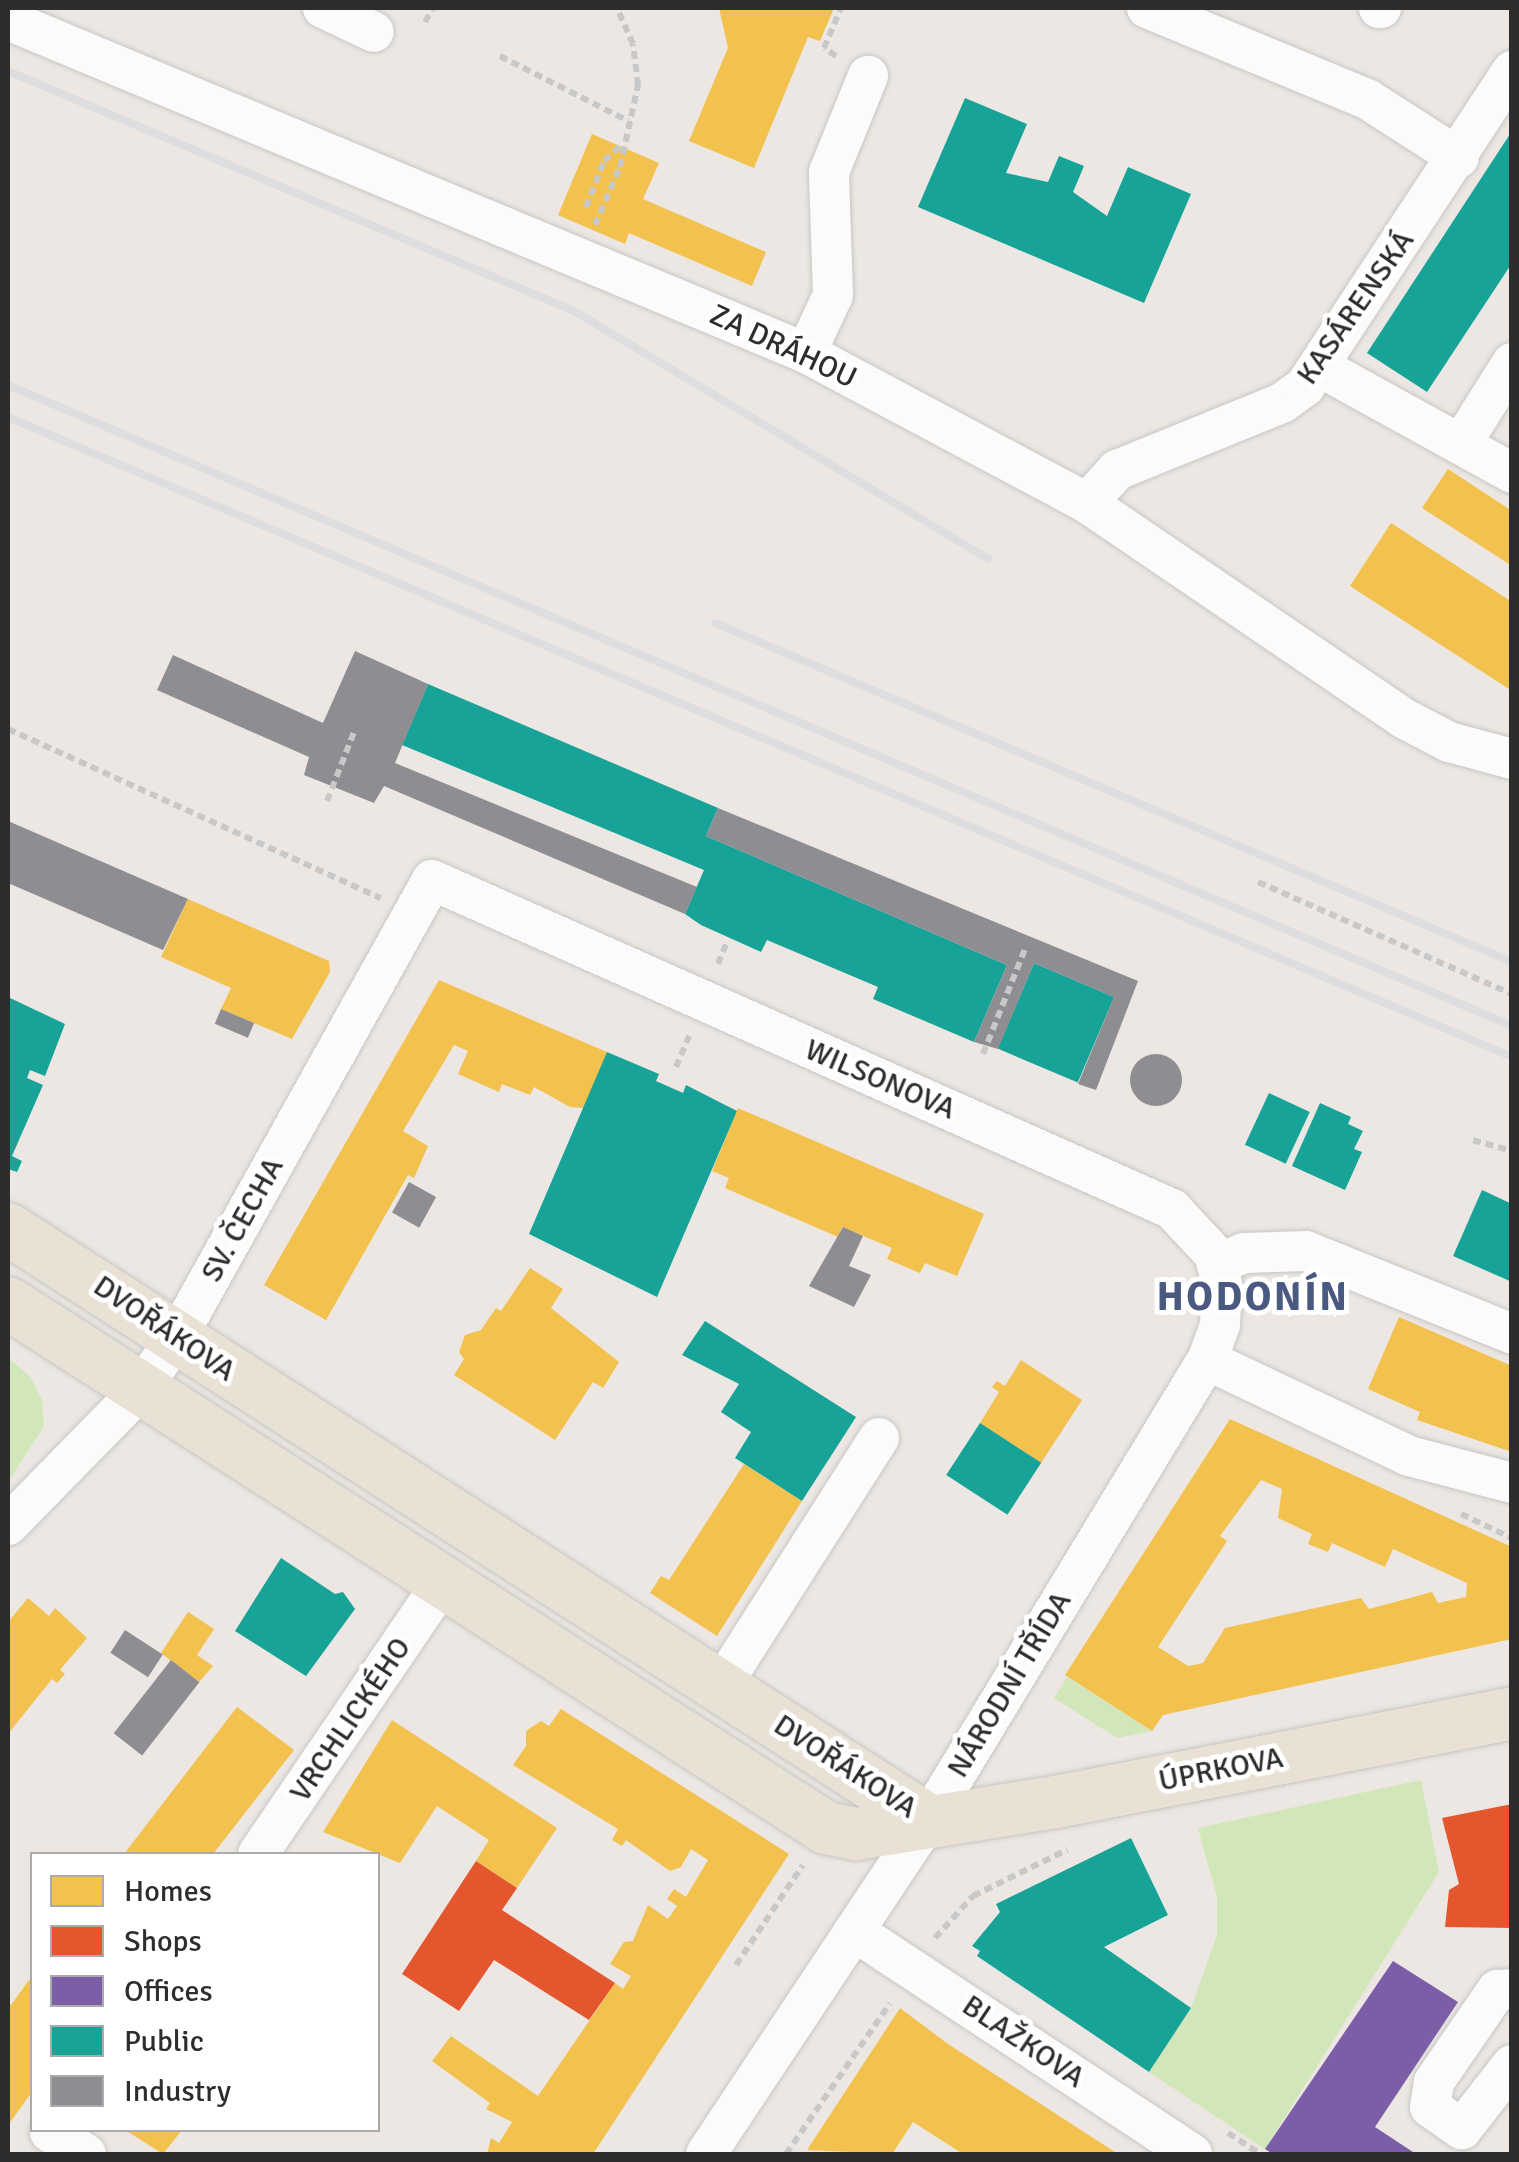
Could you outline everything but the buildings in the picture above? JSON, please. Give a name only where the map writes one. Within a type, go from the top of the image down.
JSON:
[{"type":"main road","name":"DVOŘÁKOVA","points":[[8,1229],[928,1820]]},
{"type":"main road","name":"DVOŘÁKOVA","points":[[8,1303],[826,1828],[856,1834],[928,1820]]},
{"type":"main road","name":"ÚPRKOVA","points":[[928,1820],[1056,1802],[1512,1713]]},
{"type":"street","points":[[324,8],[374,32]]},
{"type":"street","points":[[1147,8],[1367,99],[1458,158]]},
{"type":"street","name":"ZA DRÁHOU","points":[[8,20],[806,353],[1087,503],[1403,718],[1449,742],[1512,759]]},
{"type":"street","name":"KASÁRENSKÁ","points":[[1087,503],[1118,470],[1282,403],[1320,367],[1512,71]]},
{"type":"street","points":[[806,353],[832,295],[830,172],[868,76]]},
{"type":"street","points":[[1463,441],[1512,363]]},
{"type":"street","points":[[1320,367],[1463,441],[1512,473]]},
{"type":"street","name":"WILSONOVA","points":[[423,898],[1150,1193],[1197,1232],[1217,1264]]},
{"type":"street","name":"SV. ČECHA","points":[[8,1525],[140,1390],[177,1337],[423,898]]},
{"type":"street","points":[[1512,1334],[1306,1251],[1244,1253],[1217,1264],[1220,1325],[1207,1360],[1409,1456],[1512,1483]]},
{"type":"street","name":"NÁRODNÍ TŘÍDA","points":[[706,2154],[928,1820],[1207,1360]]},
{"type":"street","points":[[720,1686],[879,1438]]},
{"type":"street","name":"VRCHLICKÉHO","points":[[259,1852],[442,1584]]},
{"type":"street","name":"BLAŽKOVA","points":[[854,1931],[1192,2154]]},
{"type":"street","points":[[1512,1989],[1497,1990],[1434,2082],[1430,2106],[1462,2128],[1512,2065]]},
{"type":"street","points":[[46,2139],[86,2154]]},
{"type":"path","points":[[426,22],[433,8]]},
{"type":"path","points":[[580,259],[620,167],[638,85],[633,44],[618,8]]},
{"type":"path","points":[[500,56],[628,121]]},
{"type":"path","points":[[586,207],[604,160],[622,144]]},
{"type":"path","points":[[8,729],[252,836],[423,898]]},
{"type":"path","points":[[327,801],[354,732]]},
{"type":"path","points":[[1258,882],[1512,994]]},
{"type":"path","points":[[983,1054],[1025,949]]},
{"type":"path","points":[[1474,1140],[1512,1151]]},
{"type":"path","points":[[949,1948],[934,1938],[973,1896],[1072,1847]]},
{"type":"path","points":[[736,1965],[809,1856]]},
{"type":"path","points":[[786,2154],[895,1996]]},
{"type":"green space","points":[[8,1357],[31,1378],[42,1400],[44,1426],[8,1482]]},
{"type":"green space","points":[[1067,1677],[1152,1731],[1117,1738],[1054,1698]]},
{"type":"green space","points":[[1421,1780],[1439,1872],[1265,2149],[1149,2072],[1191,2008],[1217,1935],[1217,1897],[1198,1828]]},
{"type":"railway","points":[[8,71],[574,311],[988,559]]},
{"type":"railway","points":[[8,385],[1512,1026]]},
{"type":"railway","points":[[8,417],[1512,1057]]},
{"type":"railway","points":[[715,623],[1512,962]]},
{"type":"district","name":"HODONÍN","points":[[1253,1297]]}]
